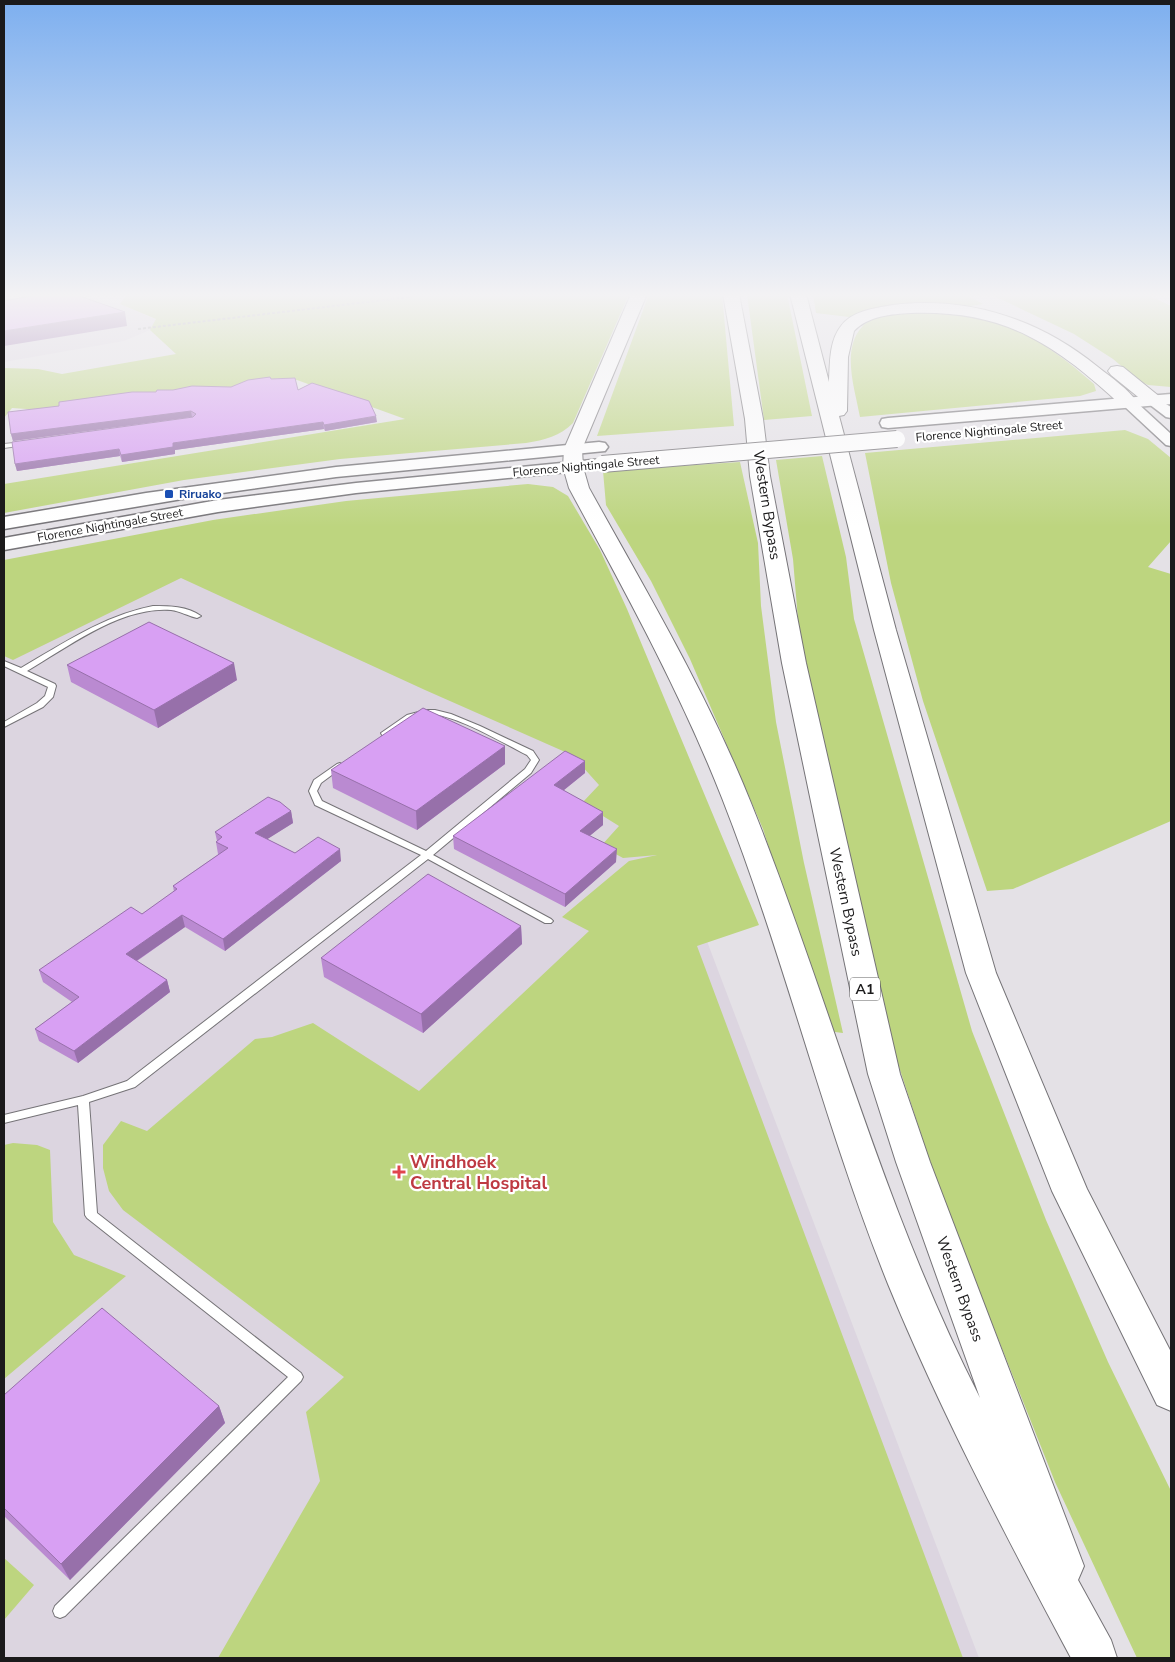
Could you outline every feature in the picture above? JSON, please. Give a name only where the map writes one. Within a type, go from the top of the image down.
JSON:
[{"type":"highway","points":[[614,372],[579,488],[685,682],[718,755],[754,846],[836,1096],[885,1231],[939,1357],[998,1478],[1096,1657]]},
{"type":"highway","name":"Western Bypass","points":[[745,372],[754,419],[760,476],[794,663],[884,1074],[913,1162],[1096,1657]]},
{"type":"highway","points":[[818,372],[885,630],[981,973],[1070,1191],[1171,1392]]},
{"type":"highway","points":[[833,431],[838,372]]},
{"type":"highway","points":[[1095,372],[1129,403]]},
{"type":"highway","points":[[1117,372],[1154,401]]},
{"type":"main road","name":"Florence Nightingale Street","points":[[869,424],[1171,399]]},
{"type":"main road","name":"Florence Nightingale Street","points":[[991,431],[1171,414]]},
{"type":"main road","points":[[744,435],[773,432]]},
{"type":"main road","name":"Florence Nightingale Street","points":[[4,523],[169,494],[386,466],[587,457],[916,437]]},
{"type":"main road","name":"Florence Nightingale Street","points":[[4,544],[218,506],[587,457],[618,445]]},
{"type":"street","points":[[1154,401],[1171,414]]},
{"type":"street","points":[[1129,403],[1171,442]]},
{"type":"lane","points":[[4,446],[33,442]]},
{"type":"lane","points":[[21,671],[123,614],[156,608],[172,608],[197,616]]},
{"type":"lane","points":[[4,663],[52,686],[50,697],[4,725]]},
{"type":"lane","points":[[4,1119],[83,1100],[131,1084],[428,855],[528,771],[535,760],[530,753],[444,713],[427,711],[406,719],[374,742]]},
{"type":"lane","points":[[349,759],[317,782],[313,791],[318,803],[428,855],[548,921]]},
{"type":"lane","points":[[60,1611],[297,1377],[91,1214],[83,1100]]},
{"type":"shaded area","name":"Windhoek Central Hospital","points":[[183,570],[598,654],[979,1658],[4,1658],[4,656]]},
{"type":"green space","points":[[4,372],[50,372],[62,374],[76,372],[595,372],[573,423],[552,437],[540,440],[526,443],[340,459],[184,480],[4,513],[4,484],[405,419],[297,380],[41,410],[12,408],[4,418]]},
{"type":"green space","points":[[621,372],[729,372],[734,426],[597,436]]},
{"type":"green space","points":[[757,372],[803,372],[812,416],[764,420]]},
{"type":"green space","points":[[851,372],[1079,372],[1094,384],[1096,391],[1080,396],[860,417]]},
{"type":"green space","points":[[1128,372],[1171,372],[1171,387],[1148,385]]},
{"type":"green space","points":[[1125,430],[1148,439],[1171,458],[1171,541],[1148,567],[1171,574],[1171,821],[1013,889],[987,891],[923,701],[891,583],[865,453]]},
{"type":"green space","points":[[822,456],[846,557],[854,619],[972,1031],[1046,1220],[1108,1362],[1171,1491],[1171,1658],[1137,1658],[1055,1482],[941,1195],[882,1015],[799,632],[793,559],[776,460]]},
{"type":"green space","points":[[740,462],[758,543],[761,606],[776,722],[804,863],[843,1033],[827,1031],[763,829],[690,659],[651,581],[606,505],[603,471]]},
{"type":"green space","points":[[528,484],[553,487],[568,496],[600,550],[627,609],[759,925],[697,946],[963,1658],[218,1658],[320,1481],[306,1412],[344,1377],[123,1210],[109,1191],[103,1168],[103,1145],[121,1121],[147,1131],[255,1039],[272,1037],[313,1023],[419,1091],[589,931],[562,917],[629,861],[657,855],[623,858],[601,846],[619,826],[582,803],[599,785],[572,755],[181,578],[13,660],[4,656],[4,560],[213,520],[346,501]]},
{"type":"green space","points":[[13,1143],[37,1145],[50,1150],[53,1222],[74,1255],[126,1276],[4,1379],[4,1145]]},
{"type":"green space","points":[[4,1558],[34,1585],[4,1620]]},
{"type":"building","points":[[270,377],[271,379],[295,378],[298,390],[312,383],[369,401],[376,416],[324,425],[323,422],[173,443],[173,447],[121,455],[119,449],[15,464],[12,442],[193,417],[196,414],[191,411],[11,434],[8,412],[59,406],[59,402],[132,392],[156,392],[157,390],[173,390],[192,386],[231,387],[248,380]]},
{"type":"building","points":[[149,622],[234,663],[154,710],[67,665]]},
{"type":"building","points":[[423,708],[505,746],[416,811],[331,770]]},
{"type":"building","points":[[565,751],[585,761],[554,785],[603,812],[580,831],[617,849],[565,894],[453,836]]},
{"type":"building","points":[[268,797],[280,802],[291,811],[255,833],[295,853],[318,837],[340,849],[223,939],[182,915],[126,954],[167,980],[74,1051],[35,1029],[79,997],[39,970],[131,907],[142,914],[177,889],[173,886],[228,848],[216,842],[222,837],[215,832]]},
{"type":"building","points":[[428,874],[521,926],[421,1014],[321,958]]},
{"type":"building","points":[[102,1308],[219,1406],[61,1564],[4,1508],[4,1395]]},
{"type":"place","name":"Riruako","points":[[169,494]]},
{"type":"place","name":"Windhoek Central Hospital","points":[[399,1172]]}]
